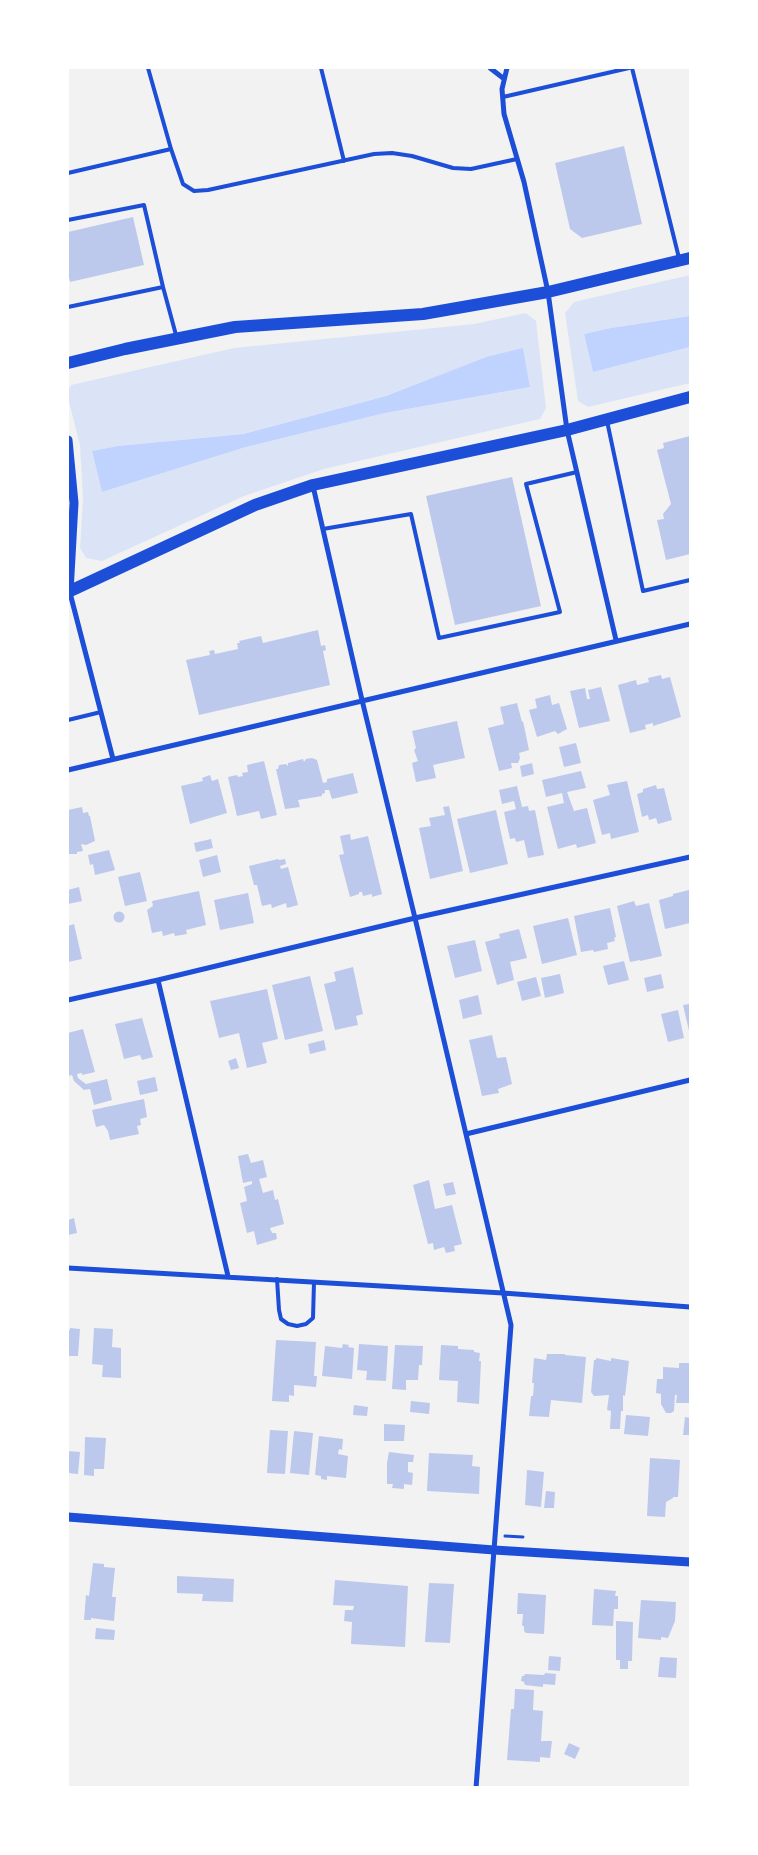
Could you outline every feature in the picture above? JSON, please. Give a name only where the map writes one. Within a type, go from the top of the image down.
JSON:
[{"type":"main road","points":[[68,363],[235,327],[423,314],[548,292],[685,259]]},
{"type":"main road","points":[[68,592],[255,505],[313,485],[567,430],[690,397]]},
{"type":"street","points":[[490,68],[503,78]]},
{"type":"street","points":[[507,68],[503,78],[502,97],[504,114],[524,182],[548,292],[567,430],[616,640]]},
{"type":"street","points":[[68,440],[74,503],[68,592],[113,759]]},
{"type":"street","points":[[313,485],[362,700],[511,1325],[476,1788]]},
{"type":"street","points":[[68,770],[690,624]]},
{"type":"street","points":[[68,1000],[415,918],[690,857]]},
{"type":"street","points":[[158,980],[228,1276]]},
{"type":"street","points":[[466,1134],[690,1080]]},
{"type":"street","points":[[68,1268],[278,1279],[690,1306]]},
{"type":"street","points":[[68,1517],[494,1550],[690,1562]]},
{"type":"lane","points":[[148,68],[170,149],[183,184],[194,191],[208,190],[374,154],[392,153],[412,156],[453,168],[470,169],[518,159]]},
{"type":"lane","points":[[321,68],[344,161]]},
{"type":"lane","points":[[502,97],[631,68],[685,259]]},
{"type":"lane","points":[[68,172],[170,149]]},
{"type":"lane","points":[[68,220],[144,205],[177,339]]},
{"type":"lane","points":[[68,307],[163,287]]},
{"type":"lane","points":[[607,418],[643,591],[690,580]]},
{"type":"lane","points":[[323,529],[411,514],[439,638],[560,612],[526,484],[578,472]]},
{"type":"lane","points":[[68,720],[101,712]]},
{"type":"lane","points":[[278,1279],[281,1319],[288,1324],[297,1326],[306,1324],[313,1318],[314,1282]]},
{"type":"shaded area","points":[[690,275],[690,316],[584,334],[593,372],[690,347],[690,383],[588,407],[578,401],[565,313],[574,302]]},
{"type":"shaded area","points":[[526,313],[536,321],[546,408],[540,419],[324,469],[244,496],[102,561],[86,558],[80,548],[83,498],[80,445],[68,398],[68,391],[71,385],[234,348],[474,324]],"holes":[[[523,349],[530,387],[385,413],[246,447],[102,492],[92,451],[118,446],[242,434],[386,396],[486,357]]]},
{"type":"water","points":[[690,316],[690,347],[593,372],[584,334]]},
{"type":"water","points":[[523,348],[530,387],[385,413],[246,447],[102,492],[92,451],[118,446],[243,434],[386,396],[486,357]]},
{"type":"building","points":[[624,146],[642,224],[582,238],[570,229],[555,163]]},
{"type":"building","points":[[133,217],[144,265],[70,282],[68,273],[68,232]]},
{"type":"building","points":[[690,436],[690,554],[666,560],[657,520],[664,519],[663,514],[671,504],[657,450],[664,448],[663,443]]},
{"type":"building","points":[[512,477],[541,606],[455,625],[426,496]]},
{"type":"building","points":[[318,630],[321,646],[325,645],[326,650],[323,651],[330,685],[199,715],[186,660],[210,655],[209,651],[214,650],[215,654],[238,649],[237,643],[240,643],[239,641],[261,636],[263,643]]},
{"type":"building","points":[[661,675],[662,679],[670,677],[681,717],[653,726],[653,723],[645,725],[646,729],[630,733],[618,685],[636,680],[637,685],[649,682],[648,678]]},
{"type":"building","points":[[601,687],[610,721],[579,728],[570,691],[585,688],[587,699],[590,699],[588,690]]},
{"type":"building","points":[[550,695],[552,705],[559,703],[567,729],[558,734],[555,731],[537,737],[529,710],[537,708],[535,699]]},
{"type":"building","points":[[517,703],[529,750],[519,753],[518,763],[511,763],[512,768],[499,771],[488,728],[504,724],[500,707]]},
{"type":"building","points":[[457,721],[465,758],[433,765],[436,778],[416,782],[412,763],[418,761],[414,750],[416,748],[412,731]]},
{"type":"building","points":[[576,743],[581,763],[564,767],[559,747]]},
{"type":"building","points":[[312,758],[317,760],[323,783],[327,782],[327,779],[353,773],[358,793],[332,799],[329,790],[325,790],[322,796],[298,800],[300,807],[285,809],[276,769],[278,769],[279,765],[286,764],[288,766],[288,763],[303,759],[304,762],[306,759]]},
{"type":"building","points":[[264,761],[277,815],[261,819],[259,811],[237,816],[228,777],[243,776],[242,773],[248,772],[247,765]]},
{"type":"building","points":[[532,763],[534,774],[522,777],[520,766]]},
{"type":"building","points":[[581,771],[586,788],[567,792],[574,811],[587,808],[596,843],[577,848],[576,844],[558,849],[547,807],[564,803],[562,793],[546,797],[542,780]]},
{"type":"building","points":[[210,775],[212,781],[218,779],[227,813],[190,824],[181,786],[203,781],[202,778]]},
{"type":"building","points":[[627,781],[639,832],[611,839],[610,833],[602,835],[593,800],[610,795],[607,785]]},
{"type":"building","points":[[656,785],[657,789],[664,788],[672,820],[658,824],[656,818],[649,820],[648,815],[642,817],[637,794],[643,792],[643,789]]},
{"type":"building","points":[[517,786],[522,807],[528,806],[529,811],[535,810],[544,855],[528,858],[524,840],[516,842],[515,838],[510,839],[504,812],[516,809],[514,801],[502,804],[499,790]]},
{"type":"building","points":[[449,806],[463,871],[430,879],[419,828],[431,826],[429,818],[445,815],[443,807]]},
{"type":"building","points":[[82,807],[83,813],[88,812],[90,816],[95,841],[86,845],[81,844],[83,851],[77,852],[77,854],[68,854],[68,810]]},
{"type":"building","points":[[496,810],[508,864],[470,873],[457,819]]},
{"type":"building","points":[[350,834],[351,840],[368,836],[382,894],[372,897],[372,894],[363,896],[362,892],[359,892],[359,894],[350,897],[339,855],[344,854],[340,836]]},
{"type":"building","points":[[211,839],[213,848],[196,852],[194,843]]},
{"type":"building","points":[[109,850],[115,870],[95,875],[93,864],[90,865],[88,855]]},
{"type":"building","points":[[217,855],[221,872],[203,877],[199,860]]},
{"type":"building","points":[[285,859],[286,864],[280,866],[281,869],[288,867],[298,905],[287,908],[286,903],[272,908],[271,904],[262,906],[257,885],[254,885],[249,866]]},
{"type":"building","points":[[140,872],[147,901],[125,906],[118,877]]},
{"type":"building","points":[[79,887],[82,901],[68,904],[68,890]]},
{"type":"building","points":[[689,890],[690,923],[665,929],[659,900]]},
{"type":"building","points":[[199,891],[206,925],[186,930],[187,934],[175,936],[174,933],[163,936],[162,931],[152,933],[147,910],[153,906],[152,901]]},
{"type":"building","points":[[248,893],[254,923],[220,930],[214,900]]},
{"type":"building","points":[[634,901],[636,906],[649,903],[662,956],[630,962],[617,906]]},
{"type":"building","points":[[610,908],[616,937],[614,938],[615,941],[607,943],[608,949],[581,952],[574,916]]},
{"type":"building","points":[[119,911],[125,917],[119,923],[113,917]]},
{"type":"building","points":[[568,918],[577,955],[542,964],[533,926]]},
{"type":"building","points":[[74,924],[82,959],[68,962],[68,926]]},
{"type":"building","points":[[519,929],[527,958],[510,962],[514,980],[497,985],[485,942],[500,938],[499,934]]},
{"type":"building","points":[[475,940],[482,971],[455,978],[447,946]]},
{"type":"building","points":[[624,961],[629,980],[608,985],[603,966]]},
{"type":"building","points":[[353,967],[363,1014],[356,1016],[358,1025],[335,1030],[324,984],[336,981],[334,972]]},
{"type":"building","points":[[560,974],[564,993],[545,998],[541,978]]},
{"type":"building","points":[[661,974],[664,988],[647,992],[644,978]]},
{"type":"building","points":[[310,976],[323,1031],[285,1040],[272,985]]},
{"type":"building","points":[[536,977],[541,996],[522,1001],[517,982]]},
{"type":"building","points":[[267,989],[278,1039],[262,1043],[267,1063],[247,1068],[239,1033],[219,1038],[210,1001]]},
{"type":"building","points":[[478,995],[482,1014],[463,1019],[459,1000]]},
{"type":"building","points":[[690,1004],[690,1035],[683,1005]]},
{"type":"building","points":[[678,1010],[684,1038],[668,1042],[661,1014]]},
{"type":"building","points":[[142,1018],[153,1057],[142,1060],[140,1055],[124,1059],[115,1024]]},
{"type":"building","points":[[83,1029],[95,1072],[82,1075],[82,1073],[77,1074],[78,1078],[86,1084],[107,1079],[112,1100],[94,1105],[90,1089],[84,1090],[74,1081],[72,1075],[68,1076],[68,1033]]},
{"type":"building","points":[[492,1035],[497,1058],[506,1057],[512,1084],[498,1089],[499,1093],[482,1096],[469,1040]]},
{"type":"building","points":[[324,1040],[326,1050],[310,1054],[308,1044]]},
{"type":"building","points":[[236,1058],[239,1068],[231,1070],[228,1061]]},
{"type":"building","points":[[155,1077],[158,1091],[140,1095],[137,1081]]},
{"type":"building","points":[[144,1099],[147,1117],[140,1119],[141,1125],[137,1126],[139,1134],[110,1140],[104,1125],[96,1127],[92,1110]]},
{"type":"building","points":[[248,1154],[251,1163],[263,1160],[267,1177],[259,1179],[263,1193],[273,1190],[275,1200],[278,1199],[284,1224],[270,1228],[272,1233],[276,1233],[277,1239],[257,1245],[254,1231],[247,1233],[240,1203],[247,1201],[244,1187],[252,1184],[252,1181],[243,1183],[238,1156]]},
{"type":"building","points":[[429,1180],[435,1209],[452,1205],[462,1244],[454,1246],[455,1251],[446,1253],[444,1247],[434,1250],[433,1243],[428,1244],[413,1185]]},
{"type":"building","points":[[453,1182],[456,1194],[446,1196],[443,1184]]},
{"type":"building","points":[[74,1218],[77,1233],[68,1235],[68,1220]]},
{"type":"building","points":[[70,1328],[80,1329],[78,1356],[68,1356],[68,1330]]},
{"type":"building","points":[[94,1328],[113,1329],[112,1347],[121,1348],[121,1378],[102,1377],[103,1365],[92,1364]]},
{"type":"building","points":[[276,1340],[316,1342],[314,1376],[317,1376],[316,1387],[294,1385],[294,1396],[289,1395],[289,1402],[272,1401]]},
{"type":"building","points":[[343,1344],[354,1348],[352,1379],[322,1376],[325,1346],[342,1348]]},
{"type":"building","points":[[359,1344],[388,1346],[386,1381],[366,1380],[367,1371],[357,1370]]},
{"type":"building","points":[[395,1345],[423,1346],[422,1365],[419,1365],[418,1380],[406,1380],[406,1390],[392,1389]]},
{"type":"building","points":[[441,1345],[458,1346],[458,1349],[474,1350],[474,1352],[480,1353],[479,1404],[457,1402],[458,1381],[439,1380]]},
{"type":"building","points":[[547,1354],[586,1357],[582,1403],[551,1400],[549,1417],[529,1416],[531,1396],[533,1396],[534,1358],[546,1360]]},
{"type":"building","points":[[596,1358],[611,1361],[611,1358],[629,1361],[620,1429],[610,1429],[611,1411],[607,1410],[609,1395],[594,1396],[591,1392],[594,1360]]},
{"type":"building","points":[[679,1363],[690,1363],[690,1406],[689,1403],[676,1403],[677,1395],[675,1395],[674,1411],[666,1413],[661,1404],[661,1394],[656,1393],[657,1379],[663,1379],[663,1367],[679,1368]]},
{"type":"building","points":[[411,1401],[430,1403],[429,1414],[410,1412]]},
{"type":"building","points":[[354,1405],[368,1407],[367,1416],[353,1415]]},
{"type":"building","points":[[626,1415],[650,1417],[648,1436],[624,1434]]},
{"type":"building","points":[[685,1417],[690,1418],[690,1435],[683,1435]]},
{"type":"building","points":[[384,1424],[405,1425],[404,1441],[384,1441]]},
{"type":"building","points":[[270,1430],[288,1431],[285,1474],[267,1473]]},
{"type":"building","points":[[294,1431],[313,1433],[309,1475],[290,1473]]},
{"type":"building","points":[[319,1436],[343,1439],[342,1450],[339,1449],[338,1454],[348,1456],[346,1478],[327,1476],[327,1480],[315,1475]]},
{"type":"building","points":[[85,1437],[106,1438],[104,1469],[94,1469],[94,1476],[84,1475]]},
{"type":"building","points":[[68,1451],[80,1452],[78,1474],[68,1473]]},
{"type":"building","points":[[389,1452],[414,1455],[413,1462],[408,1462],[408,1472],[413,1473],[412,1485],[404,1484],[404,1489],[392,1488],[393,1484],[387,1484]]},
{"type":"building","points":[[429,1453],[473,1455],[472,1466],[480,1467],[479,1494],[427,1491]]},
{"type":"building","points":[[650,1458],[680,1460],[678,1497],[673,1497],[666,1502],[665,1517],[647,1516]]},
{"type":"building","points":[[527,1470],[544,1472],[541,1507],[525,1505]]},
{"type":"building","points":[[546,1491],[555,1492],[554,1508],[544,1508]]},
{"type":"building","points":[[93,1563],[115,1568],[112,1597],[116,1597],[114,1621],[91,1618],[91,1620],[84,1620],[86,1595],[89,1596]]},
{"type":"building","points":[[177,1576],[234,1579],[233,1602],[202,1601],[203,1594],[177,1593]]},
{"type":"building","points":[[335,1580],[408,1586],[405,1647],[351,1644],[352,1622],[344,1621],[345,1610],[353,1610],[354,1606],[333,1605]]},
{"type":"building","points":[[429,1583],[454,1584],[450,1643],[425,1642]]},
{"type":"building","points":[[594,1589],[616,1591],[615,1596],[618,1596],[618,1609],[614,1609],[613,1626],[592,1625]]},
{"type":"building","points":[[518,1593],[546,1595],[544,1634],[526,1633],[524,1631],[524,1626],[522,1626],[523,1614],[517,1614]]},
{"type":"building","points":[[641,1600],[676,1602],[675,1621],[668,1638],[661,1637],[661,1640],[638,1638]]},
{"type":"building","points":[[616,1621],[633,1622],[632,1661],[628,1661],[628,1669],[620,1669],[620,1660],[616,1660]]},
{"type":"building","points":[[96,1628],[115,1630],[114,1640],[95,1639]]},
{"type":"building","points":[[549,1656],[561,1657],[560,1671],[548,1670]]},
{"type":"building","points":[[660,1657],[677,1658],[676,1678],[658,1677]]},
{"type":"building","points":[[545,1673],[556,1674],[555,1685],[543,1684],[543,1687],[525,1685],[521,1681],[522,1676],[525,1674],[544,1675]]},
{"type":"building","points":[[515,1689],[534,1690],[533,1710],[543,1711],[541,1741],[552,1741],[550,1758],[540,1757],[540,1762],[507,1760],[511,1709],[514,1709]]},
{"type":"building","points":[[569,1743],[580,1748],[575,1759],[564,1754]]}]
